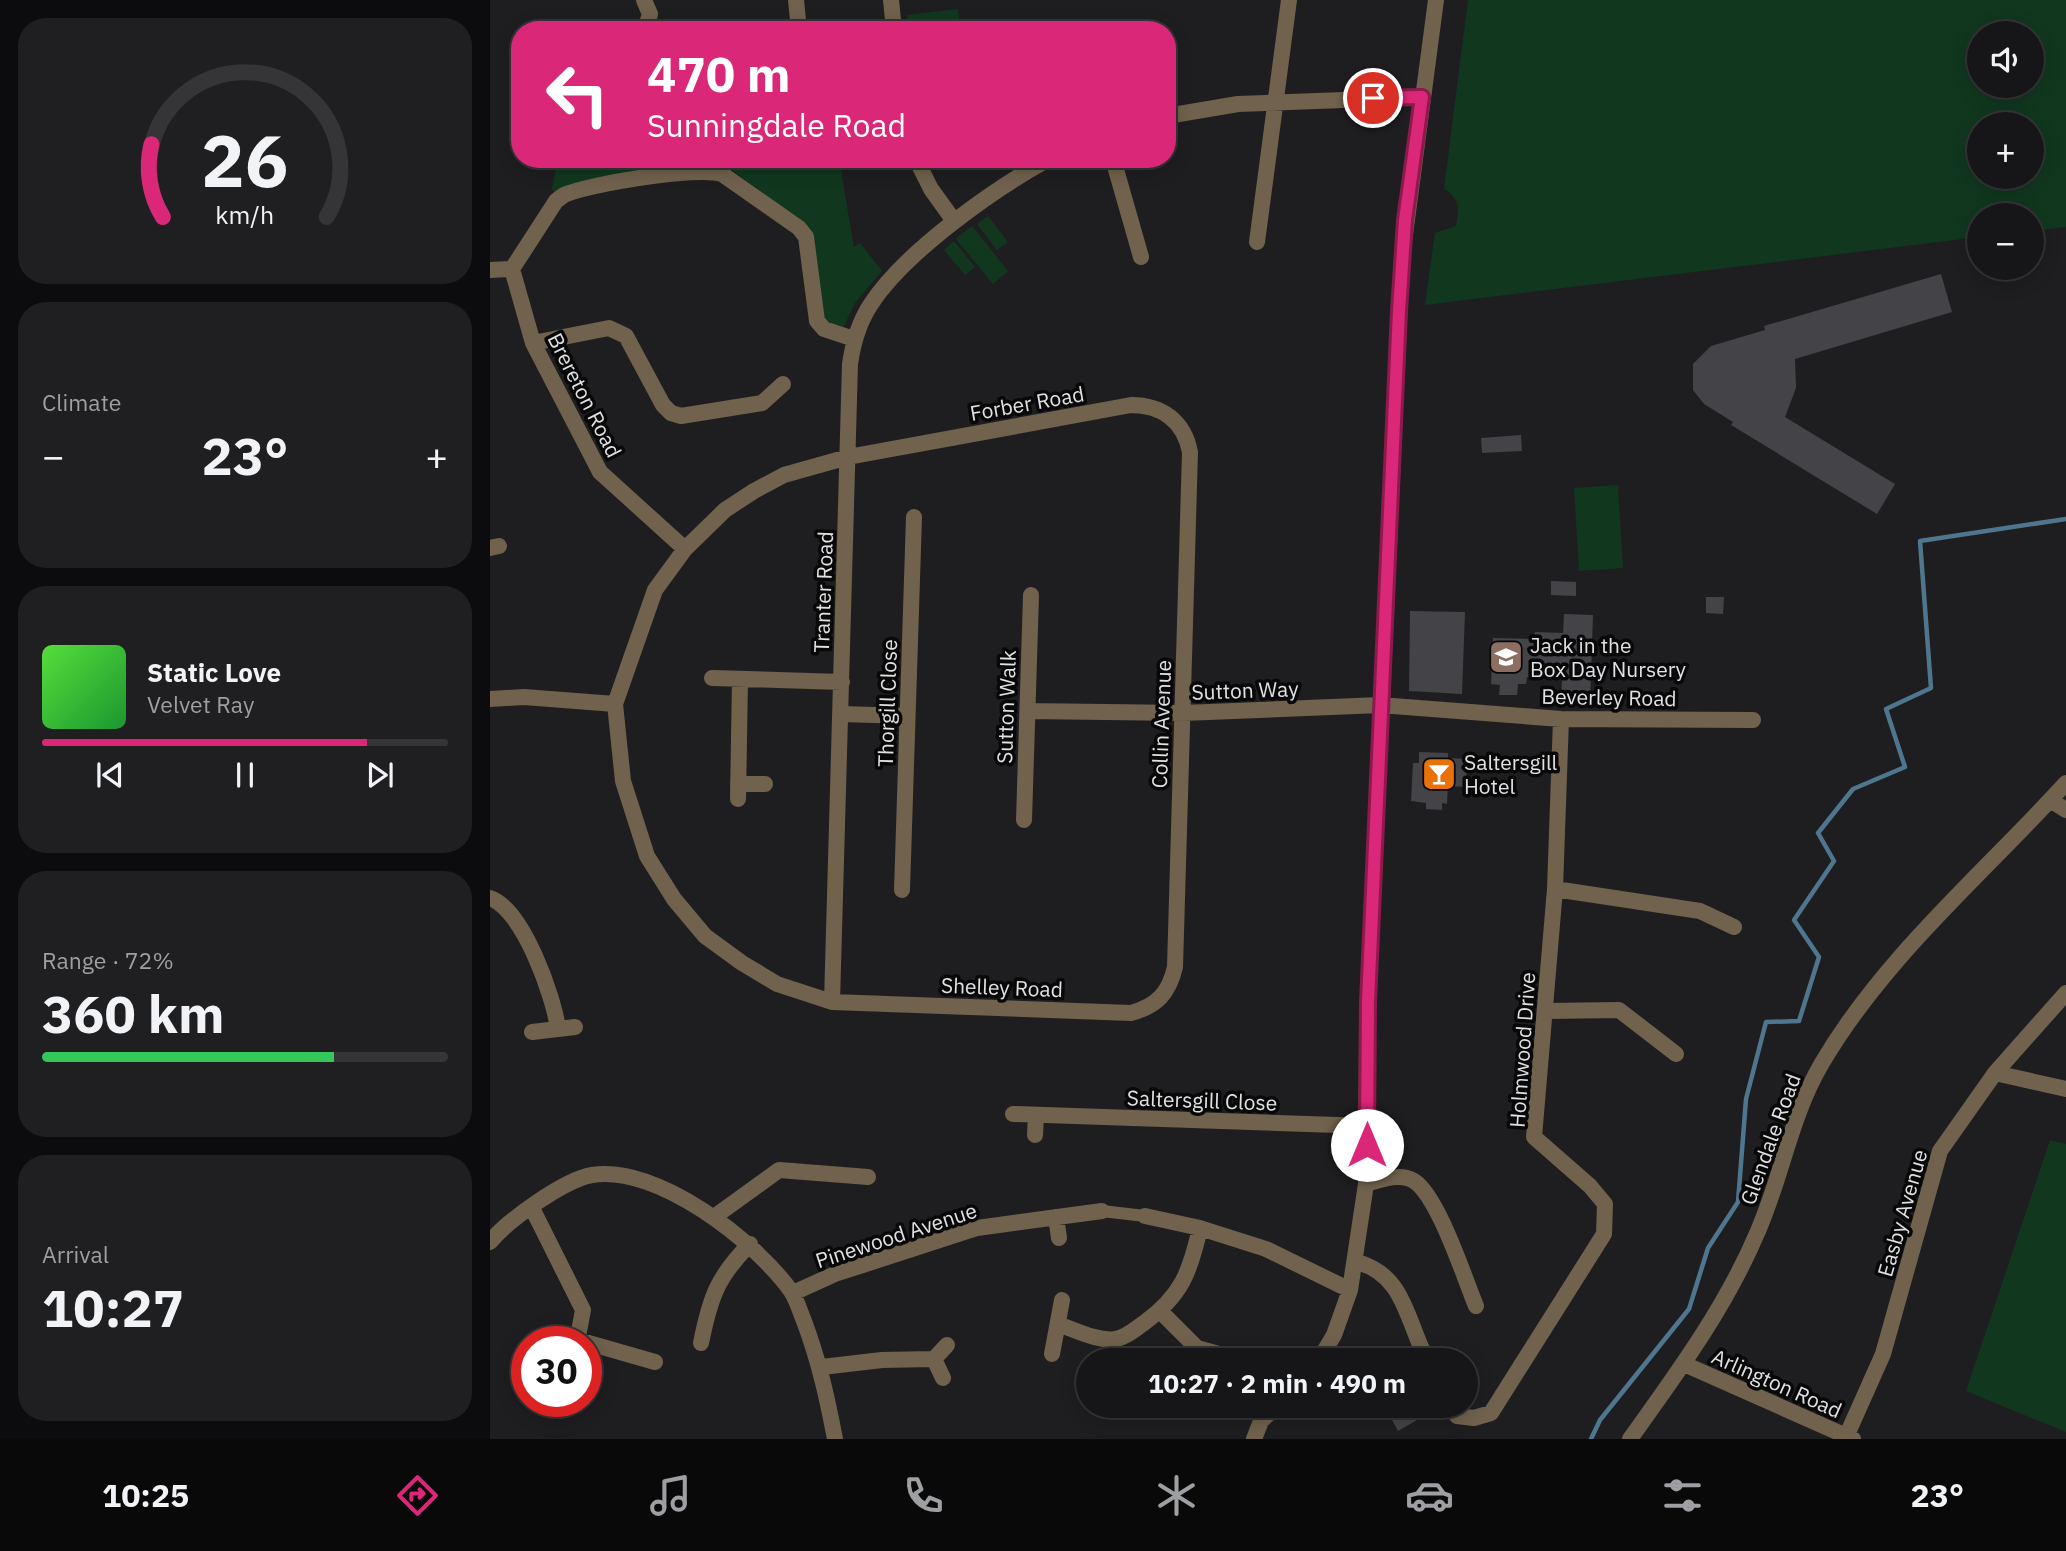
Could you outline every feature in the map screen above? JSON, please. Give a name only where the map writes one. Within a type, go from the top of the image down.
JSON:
[{"type":"street","points":[[644,0],[650,14],[648,21]]},
{"type":"street","points":[[796,0],[798,21]]},
{"type":"street","points":[[891,0],[893,21]]},
{"type":"street","points":[[1257,242],[1289,0]]},
{"type":"street","points":[[1326,1348],[1334,1335],[1357,1262],[1367,1184],[1367,1027],[1402,257],[1436,0]]},
{"type":"street","points":[[1176,114],[1238,104],[1277,101],[1422,97]]},
{"type":"street","points":[[921,168],[954,221]]},
{"type":"street","name":"Tranter Road","points":[[832,1002],[850,364],[854,339],[872,302],[954,221],[1034,168]]},
{"type":"street","points":[[1116,168],[1141,257]]},
{"type":"street","points":[[490,270],[512,269],[556,201],[564,195],[608,185],[710,170],[722,174],[799,228],[806,237],[817,321],[824,329],[854,339]]},
{"type":"street","name":"Brereton Road","points":[[512,269],[533,342],[600,472],[685,549]]},
{"type":"street","points":[[533,342],[609,328],[618,331],[626,336],[663,405],[671,413],[681,416],[762,403],[783,384]]},
{"type":"street","name":"Forber Road","points":[[615,704],[655,590],[685,549],[725,510],[784,475],[848,457],[1131,405],[1146,405],[1172,417],[1182,428],[1190,452]]},
{"type":"street","name":"Collin Avenue","points":[[1165,995],[1175,967],[1190,452]]},
{"type":"street","name":"Thorgill Close","points":[[902,890],[914,517]]},
{"type":"street","name":"Sutton Walk","points":[[1024,820],[1031,595]]},
{"type":"street","points":[[712,678],[842,682]]},
{"type":"street","points":[[740,679],[738,791],[765,785]]},
{"type":"street","points":[[490,699],[524,697],[615,704]]},
{"type":"street","name":"Shelley Road","points":[[615,704],[617,749],[634,819],[647,856],[674,898],[705,936],[777,984],[832,1002],[1131,1013],[1144,1010],[1165,995]]},
{"type":"street","name":"Sutton Way","points":[[1028,711],[1183,713],[1380,705]]},
{"type":"street","name":"Beverley Road","points":[[1380,705],[1561,719],[1753,720]]},
{"type":"street","points":[[841,714],[907,716]]},
{"type":"street","name":"Holmwood Drive","points":[[1478,1417],[1491,1413],[1604,1234],[1605,1204],[1590,1186],[1534,1137],[1555,889],[1561,719]]},
{"type":"street","name":"Glendale Road","points":[[1630,1439],[1725,1301],[1759,1229],[1801,1102],[1844,1026],[1885,973],[2066,783]]},
{"type":"street","points":[[2050,800],[2066,810]]},
{"type":"street","points":[[1555,889],[1700,911],[1734,927]]},
{"type":"street","points":[[490,898],[519,924],[555,1006],[558,1028]]},
{"type":"street","name":"Easby Avenue","points":[[1850,1438],[1883,1354],[1940,1151],[1995,1073],[2066,993]]},
{"type":"street","points":[[1546,1011],[1619,1010],[1676,1054]]},
{"type":"street","points":[[531,1032],[575,1027]]},
{"type":"street","points":[[1995,1073],[2066,1090]]},
{"type":"street","name":"Saltersgill Close","points":[[1013,1114],[1367,1126]]},
{"type":"street","points":[[1035,1135],[1036,1115]]},
{"type":"street","points":[[714,1217],[779,1170],[868,1177]]},
{"type":"street","points":[[490,1242],[498,1232],[559,1189],[591,1175],[634,1177],[714,1217],[750,1244],[793,1293],[821,1367],[835,1439]]},
{"type":"street","points":[[1367,1184],[1393,1177],[1413,1180],[1432,1199],[1476,1306]]},
{"type":"street","points":[[532,1208],[583,1310],[580,1326]]},
{"type":"street","name":"Pinewood Avenue","points":[[793,1293],[835,1274],[977,1228],[1102,1211],[1145,1216],[1200,1228],[1266,1249],[1350,1290]]},
{"type":"street","points":[[1056,1217],[1059,1238]]},
{"type":"street","points":[[1058,1324],[1114,1340],[1125,1336],[1160,1311],[1181,1288],[1191,1268],[1200,1228]]},
{"type":"street","points":[[701,1343],[708,1309],[724,1269],[750,1244]]},
{"type":"street","points":[[1357,1262],[1374,1266],[1395,1284],[1422,1348]]},
{"type":"street","points":[[1052,1354],[1062,1300]]},
{"type":"street","points":[[1160,1311],[1197,1348]]},
{"type":"street","points":[[821,1367],[882,1360],[934,1359],[947,1346]]},
{"type":"street","points":[[602,1348],[655,1362]]},
{"type":"street","points":[[934,1359],[943,1378]]},
{"type":"street","name":"Arlington Road","points":[[1684,1364],[1850,1438]]},
{"type":"street","points":[[1254,1439],[1264,1418]]},
{"type":"green space","points":[[1468,0],[2066,0],[2066,227],[2044,230],[2044,203],[1967,203],[1967,238],[1425,305],[1435,233],[1456,226],[1458,209],[1456,200],[1444,189]]},
{"type":"green space","points":[[958,9],[959,21],[908,21],[907,15]]},
{"type":"green space","points":[[556,168],[620,168],[642,171],[555,194],[552,188]]},
{"type":"green space","points":[[729,168],[841,168],[854,247],[860,243],[882,271],[855,303],[844,326],[831,325],[822,318],[803,222]]},
{"type":"green space","points":[[988,216],[1008,242],[997,250],[977,224]]},
{"type":"green space","points":[[972,226],[1008,271],[993,284],[956,239]]},
{"type":"green space","points":[[954,241],[975,267],[965,275],[944,250]]},
{"type":"green space","points":[[1618,485],[1623,568],[1579,571],[1574,488]]},
{"type":"green space","points":[[2050,1140],[2066,1144],[2066,1432],[1966,1391]]},
{"type":"building","points":[[1941,274],[1952,312],[1795,359],[1796,388],[1785,417],[1895,484],[1877,514],[1731,425],[1733,422],[1704,404],[1693,390],[1693,364],[1711,346],[1765,330],[1764,326]]},
{"type":"building","points":[[1521,435],[1522,451],[1482,453],[1481,438]]},
{"type":"building","points":[[1551,581],[1576,582],[1576,596],[1551,595]]},
{"type":"building","points":[[1706,597],[1724,597],[1723,614],[1706,613]]},
{"type":"building","points":[[1410,611],[1465,612],[1462,694],[1409,691]]},
{"type":"building","points":[[1564,614],[1593,615],[1590,704],[1561,703],[1562,678],[1527,677],[1526,684],[1518,684],[1517,695],[1499,695],[1500,685],[1491,684],[1493,638],[1534,639],[1535,632],[1563,633]]},
{"type":"building","name":"Saltersgill Hotel","points":[[1419,752],[1448,753],[1448,758],[1467,759],[1466,787],[1448,786],[1447,804],[1442,803],[1442,810],[1426,809],[1426,803],[1411,801],[1413,763],[1419,763]]},
{"type":"building","points":[[1391,1418],[1421,1418],[1398,1431]]},
{"type":"waterway","points":[[1591,1439],[1600,1420],[1689,1309],[1708,1248],[1738,1202],[1746,1099],[1766,1022],[1799,1021],[1819,957],[1794,920],[1834,861],[1818,833],[1853,789],[1905,767],[1886,709],[1931,688],[1920,541],[2066,519]]},
{"type":"place","name":"Jack in the Box Day Nursery","points":[[1506,657]]},
{"type":"place","name":"Saltersgill Hotel","points":[[1439,774]]},
{"type":"route","points":[[1367,1145],[1367,1027],[1399,311],[1405,220],[1422,97],[1373,98]]}]
